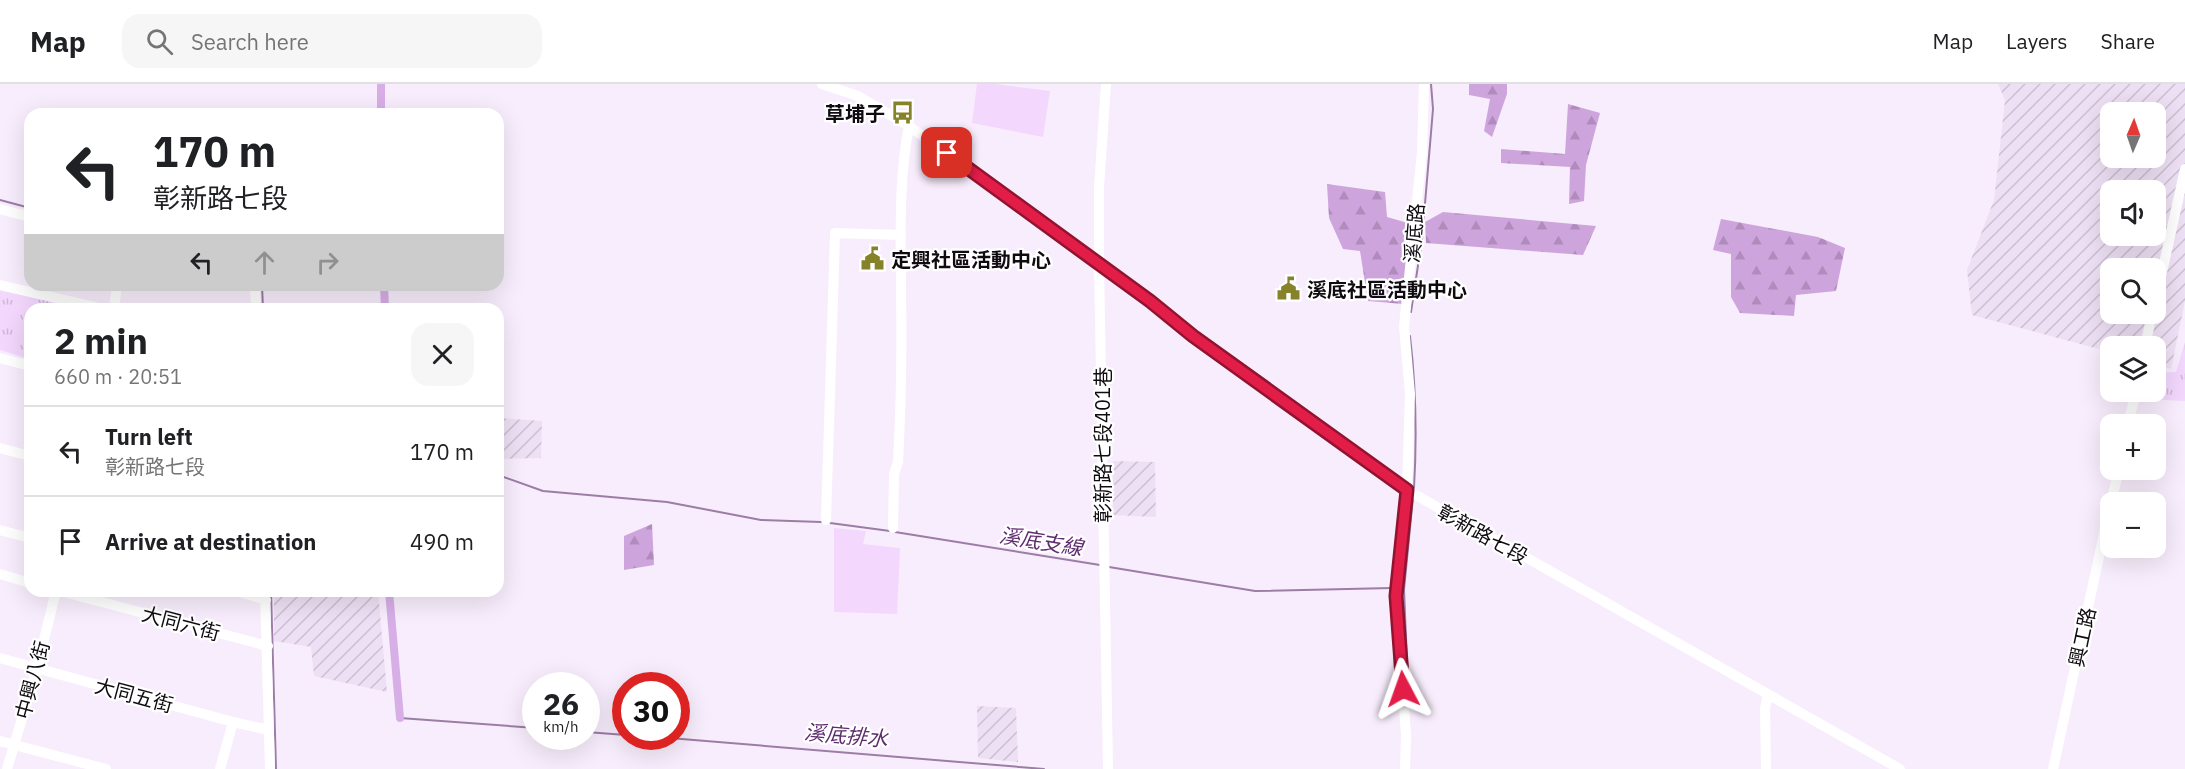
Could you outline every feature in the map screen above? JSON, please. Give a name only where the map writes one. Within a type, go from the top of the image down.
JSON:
[{"type":"street","name":"彰新路七段","points":[[822,84],[858,96],[909,126],[1099,264],[1193,336],[1407,490],[1900,769]]},
{"type":"street","name":"彰新路七段401巷","points":[[1106,84],[1100,187],[1099,264],[1108,769]]},
{"type":"street","name":"溪底路","points":[[1405,769],[1406,735],[1396,596],[1407,490],[1410,394],[1404,326],[1422,152],[1424,84]]},
{"type":"street","points":[[893,528],[894,474],[898,462],[902,372],[901,235],[904,160],[909,126]]},
{"type":"street","points":[[2165,258],[2185,169]]},
{"type":"street","points":[[0,209],[24,215]]},
{"type":"street","points":[[826,520],[835,233],[901,235]]},
{"type":"street","points":[[0,285],[24,291]]},
{"type":"street","points":[[26,291],[78,303]]},
{"type":"street","points":[[0,358],[24,364]]},
{"type":"street","points":[[0,448],[24,454]]},
{"type":"street","points":[[0,530],[24,536]]},
{"type":"street","name":"興工路","points":[[2052,769],[2100,553]]},
{"type":"street","points":[[0,574],[24,581]]},
{"type":"street","name":"中興八街","points":[[7,769],[56,597]]},
{"type":"street","name":"大同六街","points":[[81,597],[268,646]]},
{"type":"street","points":[[265,597],[270,769]]},
{"type":"street","name":"大同五街","points":[[0,658],[269,730]]},
{"type":"street","points":[[1766,769],[1765,708],[1768,695]]},
{"type":"street","points":[[220,769],[233,722]]},
{"type":"street","points":[[0,741],[106,769]]},
{"type":"shaded area","points":[[1998,84],[2185,84],[2185,301],[2171,369],[2166,367],[2166,336],[2100,336],[2100,349],[1972,315],[1967,270],[1994,200],[2005,100]]},
{"type":"shaded area","points":[[504,418],[542,421],[541,458],[504,459]]},
{"type":"shaded area","points":[[1113,461],[1155,462],[1156,517],[1113,515]]},
{"type":"shaded area","points":[[274,597],[379,597],[387,692],[314,676],[311,647],[274,641]]},
{"type":"shaded area","points":[[977,706],[1016,708],[1018,762],[978,758]]},
{"type":"green space","points":[[977,84],[1050,91],[1043,137],[972,123]]},
{"type":"green space","points":[[1469,84],[1507,84],[1507,94],[1492,137],[1484,131],[1490,99],[1469,95]]},
{"type":"green space","points":[[1568,104],[1600,113],[1586,165],[1584,201],[1569,204],[1570,167],[1501,163],[1501,149],[1565,154]]},
{"type":"green space","points":[[1327,184],[1385,192],[1387,217],[1408,223],[1407,291],[1403,304],[1368,301],[1360,251],[1343,249],[1329,218]]},
{"type":"green space","points":[[1443,212],[1596,226],[1583,255],[1426,243],[1425,222]]},
{"type":"green space","points":[[1721,219],[1818,237],[1845,248],[1836,291],[1796,295],[1794,316],[1740,313],[1731,297],[1731,254],[1713,250]]},
{"type":"green space","points":[[0,289],[57,303],[24,303],[24,357],[0,350]]},
{"type":"green space","points":[[2185,342],[2185,401],[2166,400],[2166,372],[2176,372]]},
{"type":"green space","points":[[652,524],[654,565],[624,570],[624,536]]},
{"type":"green space","points":[[834,528],[866,531],[863,544],[900,548],[897,614],[834,612]]},
{"type":"waterway","name":"溪底排水","points":[[381,84],[381,108]]},
{"type":"waterway","points":[[1411,312],[1422,239],[1433,109],[1431,84]]},
{"type":"waterway","points":[[0,200],[24,206]]},
{"type":"waterway","points":[[262,291],[263,303]]},
{"type":"waterway","name":"溪底排水","points":[[384,291],[385,303]]},
{"type":"waterway","points":[[1410,336],[1414,374],[1414,488]]},
{"type":"waterway","name":"溪底支線","points":[[504,477],[543,491],[667,502],[761,520],[821,522]]},
{"type":"waterway","points":[[1404,590],[1413,497]]},
{"type":"waterway","name":"溪底支線","points":[[830,523],[890,531]]},
{"type":"waterway","name":"溪底支線","points":[[895,532],[1100,565]]},
{"type":"waterway","name":"溪底支線","points":[[1109,567],[1255,591],[1392,588]]},
{"type":"waterway","name":"溪底支線","points":[[1401,589],[1404,590],[1408,685]]},
{"type":"waterway","points":[[271,597],[276,769]]},
{"type":"waterway","name":"溪底排水","points":[[390,597],[400,718]]},
{"type":"waterway","name":"溪底排水","points":[[400,718],[522,727]]},
{"type":"waterway","name":"溪底排水","points":[[600,733],[612,734]]},
{"type":"waterway","name":"溪底排水","points":[[690,740],[1044,769]]},
{"type":"place","name":"草埔子","points":[[903,113]]},
{"type":"place","name":"定興社區活動中心","points":[[873,259]]},
{"type":"place","name":"溪底社區活動中心","points":[[1289,289]]},
{"type":"route","points":[[947,153],[1150,301],[1193,336],[1407,490],[1396,596],[1403,689]]}]
